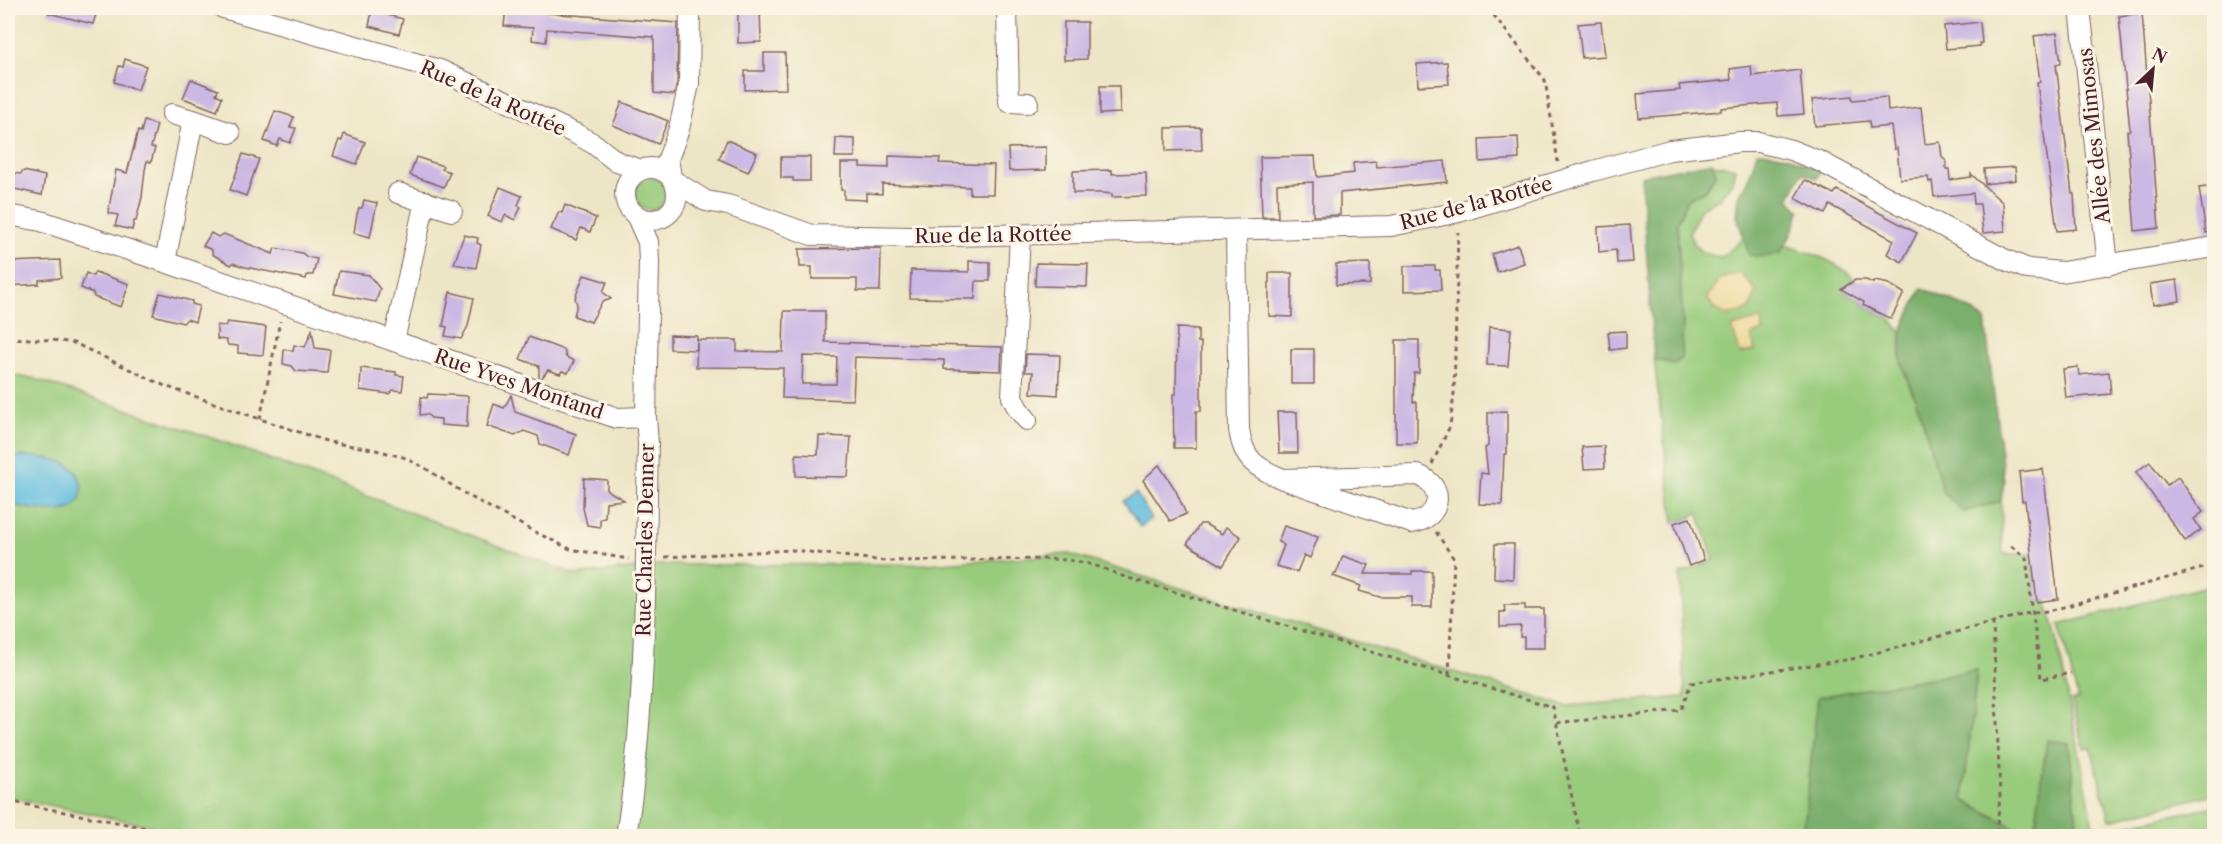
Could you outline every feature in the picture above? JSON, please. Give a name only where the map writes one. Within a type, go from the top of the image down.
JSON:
[{"type":"street","name":"Rue de la Rottée","points":[[223,8],[440,70],[576,134],[594,144],[617,162],[661,171],[706,201],[728,206],[812,235],[910,237],[1391,226],[1459,212],[1670,150],[1758,142],[1791,150],[1819,161],[2006,260],[2028,269],[2062,272],[2214,247]]},
{"type":"street","points":[[661,171],[679,129],[689,84],[690,8]]},
{"type":"street","points":[[1007,8],[1009,102],[1028,103]]},
{"type":"street","name":"Allée des Mimosas","points":[[2080,8],[2108,265]]},
{"type":"street","points":[[172,114],[231,133]]},
{"type":"street","points":[[165,262],[193,120]]},
{"type":"street","points":[[617,162],[626,186]]},
{"type":"street","points":[[661,171],[634,173],[626,186],[624,195],[626,203],[637,217],[654,221],[667,214]]},
{"type":"street","points":[[648,242],[678,195],[661,171]]},
{"type":"street","points":[[398,193],[452,211]]},
{"type":"street","points":[[394,342],[425,201]]},
{"type":"street","name":"Rue de la Rottée","points":[[667,214],[706,201]]},
{"type":"street","name":"Rue Yves Montand","points":[[8,215],[40,221],[165,262],[617,418],[646,417]]},
{"type":"street","name":"Rue Charles Denner","points":[[626,837],[634,786],[642,684],[648,444],[646,417],[648,242],[637,217]]},
{"type":"street","points":[[1236,230],[1241,443],[1245,454],[1266,472],[1283,479],[1413,523],[1427,518],[1436,505],[1437,494],[1432,484],[1418,475],[1283,479]]},
{"type":"street","points":[[1020,235],[1012,397],[1027,420]]},
{"type":"path","points":[[1488,8],[1545,80],[1561,181]]},
{"type":"path","points":[[1425,478],[1450,426],[1454,394],[1459,212]]},
{"type":"path","points":[[260,419],[283,304]]},
{"type":"path","points":[[8,339],[74,343],[165,386],[260,419],[329,442],[403,457],[467,495],[570,549],[611,557],[645,560],[667,556],[793,550],[885,561],[1075,560],[1553,707],[1580,837]]},
{"type":"path","points":[[1427,518],[1454,559],[1449,675]]},
{"type":"path","points":[[2011,546],[2026,558],[2042,679],[2071,673]]},
{"type":"path","points":[[1556,723],[1681,710],[1691,683],[1852,659],[2033,612],[2049,611],[2214,565]]},
{"type":"path","points":[[1993,622],[2000,796],[1996,837]]},
{"type":"path","points":[[8,801],[188,837]]},
{"type":"green space","points":[[1757,151],[1787,156],[1821,171],[1817,178],[1802,173],[1789,199],[1800,211],[1791,235],[1780,253],[1764,257],[1749,255],[1737,216],[1739,196],[1749,178]]},
{"type":"green space","points":[[1712,162],[1716,174],[1705,190],[1688,199],[1677,222],[1683,327],[1681,359],[1674,364],[1654,359],[1641,176]]},
{"type":"green space","points":[[1712,164],[1736,168],[1733,181],[1719,199],[1701,208],[1689,233],[1697,248],[1709,255],[1721,257],[1740,242],[1744,235],[1750,255],[1780,253],[1785,245],[1823,258],[1848,273],[1855,280],[1844,291],[1864,302],[1863,305],[1891,319],[1901,332],[1901,360],[1905,375],[1963,512],[2001,501],[2003,554],[2031,554],[2037,602],[2046,601],[2056,635],[2095,832],[2214,806],[2214,836],[2078,836],[2069,743],[2047,741],[2034,836],[2030,836],[1963,800],[1977,671],[1818,697],[1803,836],[200,836],[8,797],[8,375],[32,378],[224,442],[576,575],[661,565],[926,564],[1069,554],[1565,706],[1685,697],[1680,574],[1714,560],[1698,512],[1690,518],[1674,523],[1654,359],[1674,364],[1683,327],[1677,222],[1688,199],[1705,190],[1716,174]]},
{"type":"green space","points":[[651,178],[663,182],[667,194],[663,206],[651,210],[639,206],[635,194],[639,182]]},
{"type":"green space","points":[[1922,288],[1963,306],[1985,319],[2004,482],[2001,501],[1963,512],[1943,492],[1921,414],[1901,360],[1901,332]]},
{"type":"green space","points":[[2214,584],[2214,794],[2110,820],[2091,748],[2084,749],[2072,701],[2078,699],[2059,625]]},
{"type":"green space","points":[[1977,670],[1963,800],[2030,836],[1803,836],[1818,697]]},
{"type":"green space","points":[[2047,740],[2069,743],[2078,836],[2034,836]]},
{"type":"sand","points":[[1740,273],[1756,290],[1750,309],[1728,316],[1714,309],[1707,297],[1720,279]]},
{"type":"sand","points":[[1760,319],[1764,331],[1751,335],[1755,350],[1740,354],[1732,327]]},
{"type":"water","points":[[20,456],[59,461],[75,470],[80,478],[82,489],[76,505],[58,511],[8,504],[8,457]]},
{"type":"water","points":[[1136,493],[1152,519],[1140,527],[1123,501]]},
{"type":"building","points":[[49,8],[98,8],[93,24],[48,13]]},
{"type":"building","points":[[506,8],[548,8],[548,13],[678,23],[677,83],[674,95],[654,93],[654,37],[547,29],[546,42],[532,40],[533,28],[504,26]]},
{"type":"building","points":[[741,8],[760,8],[761,42],[738,43],[738,13],[741,13]]},
{"type":"building","points":[[372,11],[403,19],[399,34],[369,26]]},
{"type":"building","points":[[2142,13],[2159,228],[2135,231],[2127,131],[2130,130],[2119,16]]},
{"type":"building","points":[[1064,22],[1087,22],[1087,59],[1064,60]]},
{"type":"building","points":[[1601,22],[1605,56],[1582,58],[1578,24]]},
{"type":"building","points":[[1980,22],[1982,43],[1979,43],[1980,46],[1946,49],[1944,26]]},
{"type":"building","points":[[2057,33],[2061,63],[2056,64],[2072,194],[2074,194],[2076,229],[2057,231],[2037,82],[2040,82],[2034,36]]},
{"type":"building","points":[[764,53],[785,53],[786,89],[745,90],[745,71],[764,71]]},
{"type":"building","points":[[125,59],[146,66],[138,90],[114,82],[119,66],[123,67]]},
{"type":"building","points":[[1447,62],[1449,84],[1418,86],[1417,64]]},
{"type":"building","points":[[1751,66],[1752,76],[1800,70],[1804,114],[1778,116],[1777,103],[1721,108],[1721,111],[1639,118],[1637,94],[1680,90],[1679,85],[1731,80],[1730,69]]},
{"type":"building","points":[[191,79],[218,90],[216,94],[222,97],[217,111],[183,98]]},
{"type":"building","points":[[1100,86],[1119,86],[1120,113],[1100,114]]},
{"type":"building","points":[[1852,96],[1852,100],[1887,97],[1888,111],[1921,107],[1925,144],[1940,142],[1942,157],[1946,161],[1946,169],[1949,169],[1950,180],[1971,177],[1971,174],[2003,203],[2005,231],[1983,233],[1980,204],[1974,204],[1973,193],[1934,197],[1932,181],[1929,182],[1928,177],[1900,179],[1897,148],[1894,149],[1891,126],[1870,128],[1869,121],[1815,126],[1812,100]]},
{"type":"building","points":[[622,102],[668,121],[658,144],[613,125]]},
{"type":"building","points":[[275,111],[294,117],[290,127],[296,128],[290,143],[280,139],[277,146],[264,141]]},
{"type":"building","points":[[144,121],[157,125],[151,147],[155,148],[151,162],[147,161],[142,197],[132,230],[115,226],[118,215],[108,213],[116,170],[127,173],[138,131],[141,132]]},
{"type":"building","points":[[1201,127],[1202,150],[1166,151],[1166,128]]},
{"type":"building","points":[[344,134],[365,142],[357,164],[333,156]]},
{"type":"building","points":[[1518,137],[1519,159],[1480,162],[1479,139]]},
{"type":"building","points":[[836,138],[855,139],[855,157],[835,157]]},
{"type":"building","points":[[727,140],[757,153],[748,172],[719,159]]},
{"type":"building","points":[[1046,147],[1046,170],[1009,171],[1008,148]]},
{"type":"building","points":[[243,154],[259,159],[246,196],[230,190]]},
{"type":"building","points":[[889,156],[940,158],[939,163],[994,165],[993,194],[970,194],[970,187],[882,184],[882,194],[866,193],[866,200],[844,199],[844,190],[841,190],[841,163],[860,163],[860,167],[889,168]]},
{"type":"building","points":[[1315,156],[1317,177],[1354,173],[1353,163],[1376,161],[1377,167],[1445,161],[1447,182],[1340,193],[1340,215],[1313,216],[1313,182],[1277,184],[1278,217],[1262,217],[1260,157]]},
{"type":"building","points":[[416,157],[443,166],[442,169],[450,172],[444,187],[410,175]]},
{"type":"building","points":[[781,157],[810,157],[810,181],[781,178]]},
{"type":"building","points":[[2015,167],[2016,180],[1985,184],[1984,169]]},
{"type":"building","points":[[1112,170],[1112,174],[1146,173],[1147,196],[1112,197],[1112,194],[1103,193],[1073,193],[1073,171]]},
{"type":"building","points":[[24,171],[45,176],[42,195],[10,188],[13,173],[20,174]]},
{"type":"building","points":[[1805,180],[1834,194],[1837,190],[1917,233],[1902,262],[1887,254],[1894,240],[1830,205],[1825,214],[1795,198]]},
{"type":"building","points":[[2214,186],[2214,232],[2206,233],[2199,188]]},
{"type":"building","points":[[500,187],[522,196],[518,205],[521,207],[515,220],[505,215],[502,222],[488,216]]},
{"type":"building","points":[[364,200],[377,203],[370,237],[354,233],[357,214]]},
{"type":"building","points":[[565,205],[596,218],[590,232],[581,228],[576,240],[551,229]]},
{"type":"building","points":[[1630,225],[1633,262],[1617,263],[1616,250],[1599,252],[1598,227]]},
{"type":"building","points":[[211,233],[218,237],[224,234],[273,254],[275,248],[302,253],[307,257],[317,259],[313,275],[307,275],[306,279],[233,263],[231,265],[203,246]]},
{"type":"building","points":[[464,235],[478,238],[477,243],[481,245],[476,268],[454,264]]},
{"type":"building","points":[[1518,245],[1524,263],[1497,272],[1492,254]]},
{"type":"building","points":[[881,248],[880,291],[857,291],[857,279],[812,279],[812,267],[800,267],[799,249]]},
{"type":"building","points":[[60,260],[61,278],[39,280],[39,284],[8,286],[8,262]]},
{"type":"building","points":[[969,261],[990,262],[990,281],[976,281],[975,299],[910,298],[911,270],[969,272]]},
{"type":"building","points":[[1036,263],[1088,264],[1087,287],[1035,286]]},
{"type":"building","points":[[1370,263],[1370,284],[1336,285],[1336,264]]},
{"type":"building","points":[[1404,266],[1435,266],[1435,270],[1440,270],[1441,290],[1404,291]]},
{"type":"building","points":[[339,271],[369,275],[380,289],[376,302],[334,294]]},
{"type":"building","points":[[95,272],[129,284],[121,307],[94,297],[93,293],[81,288],[86,273],[93,276]]},
{"type":"building","points":[[1269,273],[1292,273],[1292,317],[1269,316]]},
{"type":"building","points":[[584,275],[607,282],[603,292],[611,299],[602,302],[591,322],[574,316],[577,304],[575,298]]},
{"type":"building","points":[[1855,280],[1889,284],[1904,293],[1891,319],[1863,305],[1864,302],[1841,289]]},
{"type":"building","points":[[2177,280],[2180,301],[2153,305],[2150,284]]},
{"type":"building","points":[[450,292],[474,298],[468,326],[461,339],[445,336],[447,327],[443,326]]},
{"type":"building","points":[[160,293],[192,301],[192,304],[199,306],[195,322],[187,319],[183,323],[153,315]]},
{"type":"building","points":[[784,311],[825,311],[825,342],[1002,347],[1001,371],[944,369],[944,360],[855,357],[853,400],[782,398],[783,368],[696,367],[697,340],[737,340],[737,351],[783,352]],"holes":[[[803,356],[837,357],[836,384],[802,384]]]},
{"type":"building","points":[[227,322],[266,327],[263,355],[238,353],[238,346],[228,345],[226,340],[217,339],[217,325],[225,326]]},
{"type":"building","points":[[1489,327],[1511,329],[1508,366],[1487,365]]},
{"type":"building","points":[[1177,328],[1198,329],[1198,342],[1201,342],[1201,411],[1196,411],[1196,448],[1174,448],[1173,394],[1176,394]]},
{"type":"building","points":[[312,330],[315,348],[330,350],[327,373],[296,371],[292,366],[283,364],[284,349],[293,351],[294,345],[305,347]]},
{"type":"building","points":[[1626,331],[1626,348],[1610,350],[1608,332]]},
{"type":"building","points":[[670,335],[697,336],[697,350],[670,349]]},
{"type":"building","points":[[529,337],[564,350],[566,357],[574,361],[568,373],[562,371],[560,374],[548,370],[541,379],[539,378],[539,366],[520,359]]},
{"type":"building","points":[[1396,340],[1419,340],[1419,373],[1414,373],[1413,402],[1417,402],[1417,443],[1396,443]]},
{"type":"building","points":[[1291,349],[1314,349],[1314,384],[1291,384]]},
{"type":"building","points":[[1026,354],[1060,355],[1058,395],[1031,393],[1033,372],[1025,372]]},
{"type":"building","points":[[2078,367],[2079,375],[2109,372],[2111,394],[2066,398],[2063,369]]},
{"type":"building","points":[[361,368],[396,372],[396,375],[404,376],[402,391],[393,390],[389,394],[360,390]]},
{"type":"building","points":[[428,394],[468,396],[467,427],[441,425],[441,419],[431,418],[427,414],[420,415],[421,397],[427,398]]},
{"type":"building","points":[[511,395],[515,412],[576,434],[569,455],[540,444],[538,436],[524,431],[515,436],[487,426],[494,404],[504,408]]},
{"type":"building","points":[[1507,411],[1507,454],[1504,454],[1502,505],[1479,504],[1481,473],[1488,474],[1485,448],[1488,446],[1488,412]]},
{"type":"building","points":[[1277,412],[1297,412],[1298,453],[1279,453]]},
{"type":"building","points":[[819,436],[851,437],[848,477],[796,476],[796,454],[818,455]]},
{"type":"building","points":[[1604,446],[1605,468],[1584,469],[1582,447]]},
{"type":"building","points":[[2150,462],[2167,485],[2178,477],[2203,512],[2194,519],[2201,530],[2185,541],[2136,472]]},
{"type":"building","points":[[1159,465],[1175,489],[1186,514],[1170,521],[1143,480]]},
{"type":"building","points":[[2043,469],[2058,599],[2037,602],[2025,501],[2022,501],[2019,472]]},
{"type":"building","points":[[584,478],[607,480],[607,490],[624,500],[606,502],[605,518],[600,519],[600,527],[587,525],[583,508]]},
{"type":"building","points":[[1690,518],[1704,560],[1689,566],[1674,523]]},
{"type":"building","points":[[1200,524],[1205,524],[1222,534],[1226,527],[1241,537],[1223,566],[1187,544]]},
{"type":"building","points":[[1284,526],[1318,537],[1310,558],[1304,555],[1297,572],[1276,566],[1284,545],[1278,542]]},
{"type":"building","points":[[1495,544],[1514,544],[1513,579],[1494,578]]},
{"type":"building","points":[[1343,556],[1369,565],[1365,574],[1412,574],[1412,571],[1432,571],[1432,607],[1412,607],[1412,597],[1380,597],[1359,591],[1361,586],[1333,576]]},
{"type":"building","points":[[1504,605],[1525,605],[1525,609],[1544,609],[1544,648],[1524,648],[1524,637],[1520,637],[1521,626],[1500,627],[1500,612],[1505,612]]}]
